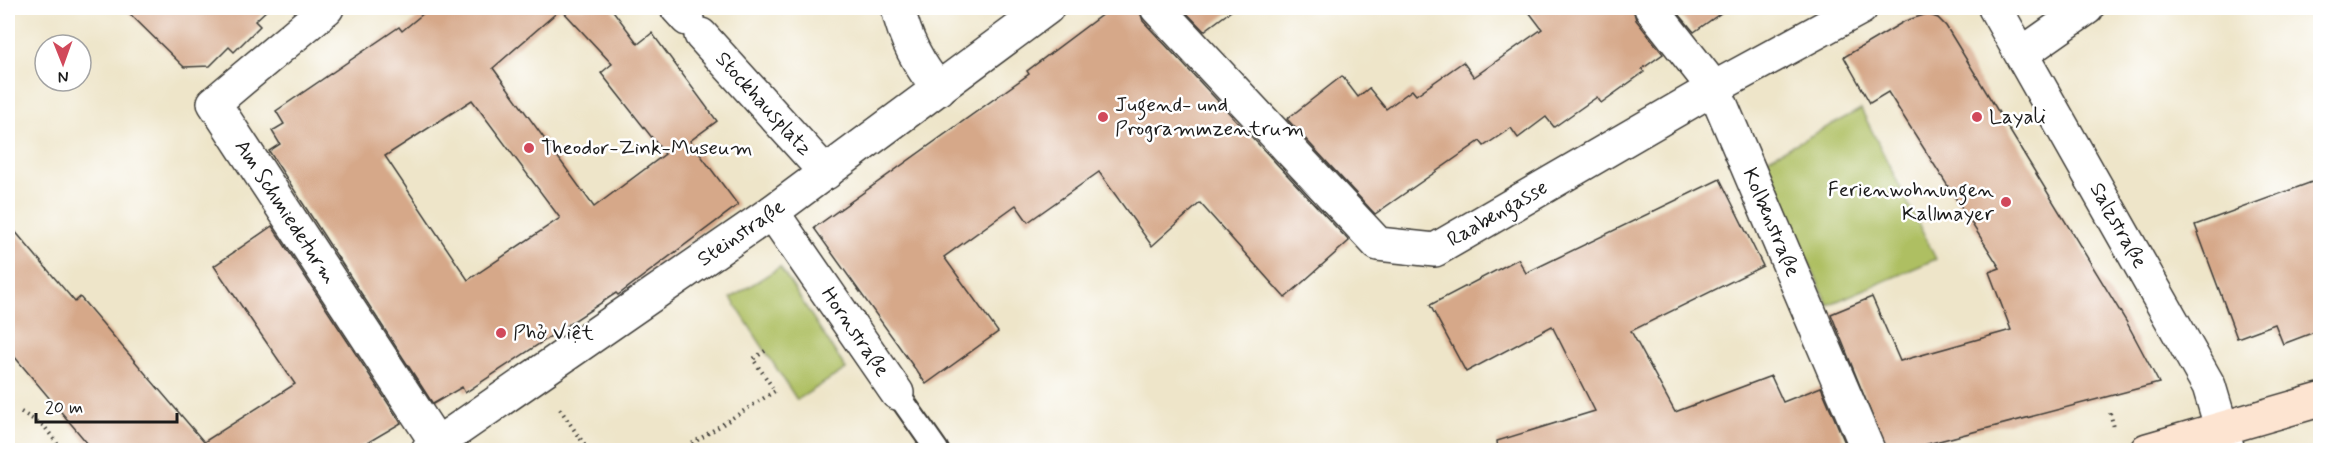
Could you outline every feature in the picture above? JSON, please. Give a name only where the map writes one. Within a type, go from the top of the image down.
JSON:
[{"type":"main road","points":[[2147,450],[2225,440],[2320,400]]},
{"type":"street","name":"Am Schmiedeturm","points":[[327,8],[214,103],[433,448]]},
{"type":"street","points":[[898,8],[903,30],[913,50],[924,71],[939,89]]},
{"type":"street","name":"Steinstraße","points":[[433,448],[772,212],[1047,8]]},
{"type":"street","name":"Raabengasse","points":[[1157,8],[1378,244],[1436,250],[1714,88],[1861,8]]},
{"type":"street","name":"Kolbenstraße","points":[[1651,8],[1714,88],[1868,450]]},
{"type":"street","name":"Salzstraße","points":[[1995,8],[2023,53],[2209,386],[2225,440]]},
{"type":"street","points":[[2023,53],[2087,8]]},
{"type":"street","name":"Stockhausplatz","points":[[688,20],[826,173]]},
{"type":"street","name":"Hornstraße","points":[[772,212],[897,393]]},
{"type":"lane","name":"Hornstraße","points":[[897,393],[937,450]]},
{"type":"path","points":[[682,450],[775,391],[753,358],[765,351]]},
{"type":"path","points":[[537,376],[588,450]]},
{"type":"path","points":[[21,412],[44,426],[62,450]]},
{"type":"green space","points":[[1861,109],[1936,259],[1828,305],[1763,161]]},
{"type":"green space","points":[[780,267],[846,369],[797,400],[731,298]]},
{"type":"building","points":[[124,8],[269,8],[255,21],[260,26],[234,52],[229,47],[210,66],[184,67]]},
{"type":"building","points":[[430,8],[611,8],[638,44],[652,33],[717,121],[690,141],[738,205],[618,295],[616,293],[465,393],[462,387],[433,404],[269,151],[280,144],[272,131],[284,124],[276,111],[399,27],[402,31]],"holes":[[[561,9],[612,64],[601,73],[665,154],[594,207],[493,68]],[[472,100],[560,218],[468,280],[385,156]]]},
{"type":"building","points":[[1111,8],[1139,8],[1143,21],[1349,241],[1285,298],[1200,203],[1152,246],[1099,172],[1028,222],[1016,205],[944,257],[998,332],[926,384],[814,228],[1029,74],[1027,71]]},
{"type":"building","points":[[1182,8],[1235,8],[1204,31]]},
{"type":"building","points":[[1526,8],[1633,8],[1636,20],[1663,54],[1642,69],[1644,72],[1601,103],[1597,97],[1554,127],[1546,117],[1518,138],[1511,128],[1484,146],[1480,141],[1375,214],[1287,119],[1342,76],[1358,97],[1369,88],[1386,109],[1412,90],[1416,95],[1463,62],[1474,77],[1542,29]]},
{"type":"building","points":[[1674,8],[1728,8],[1694,32]]},
{"type":"building","points":[[1927,14],[1938,18],[1946,26],[2126,321],[2159,383],[1905,450],[1886,450],[1831,314],[1872,297],[1900,361],[2011,330],[1989,272],[2000,268],[1888,92],[1870,103],[1844,57],[1905,21]]},
{"type":"building","points":[[1720,179],[1763,266],[1631,331],[1675,412],[1771,376],[1783,402],[1821,387],[1848,450],[1498,450],[1497,441],[1595,411],[1552,326],[1466,372],[1430,305],[1518,259],[1526,273]]},
{"type":"building","points":[[2320,179],[2320,330],[2283,344],[2275,324],[2237,338],[2195,225]]},
{"type":"building","points":[[8,223],[75,302],[80,297],[204,442],[295,384],[214,266],[272,226],[401,423],[355,450],[93,450],[8,349]]},
{"type":"place","name":"Jugend- und Programmzentrum","points":[[1103,117]]},
{"type":"place","name":"Layali","points":[[1977,117]]},
{"type":"place","name":"Theodor-Zink-Museum","points":[[529,148]]},
{"type":"place","name":"Ferienwohnungen Kallmayer","points":[[2006,202]]},
{"type":"place","name":"Phở Việt","points":[[501,333]]}]
